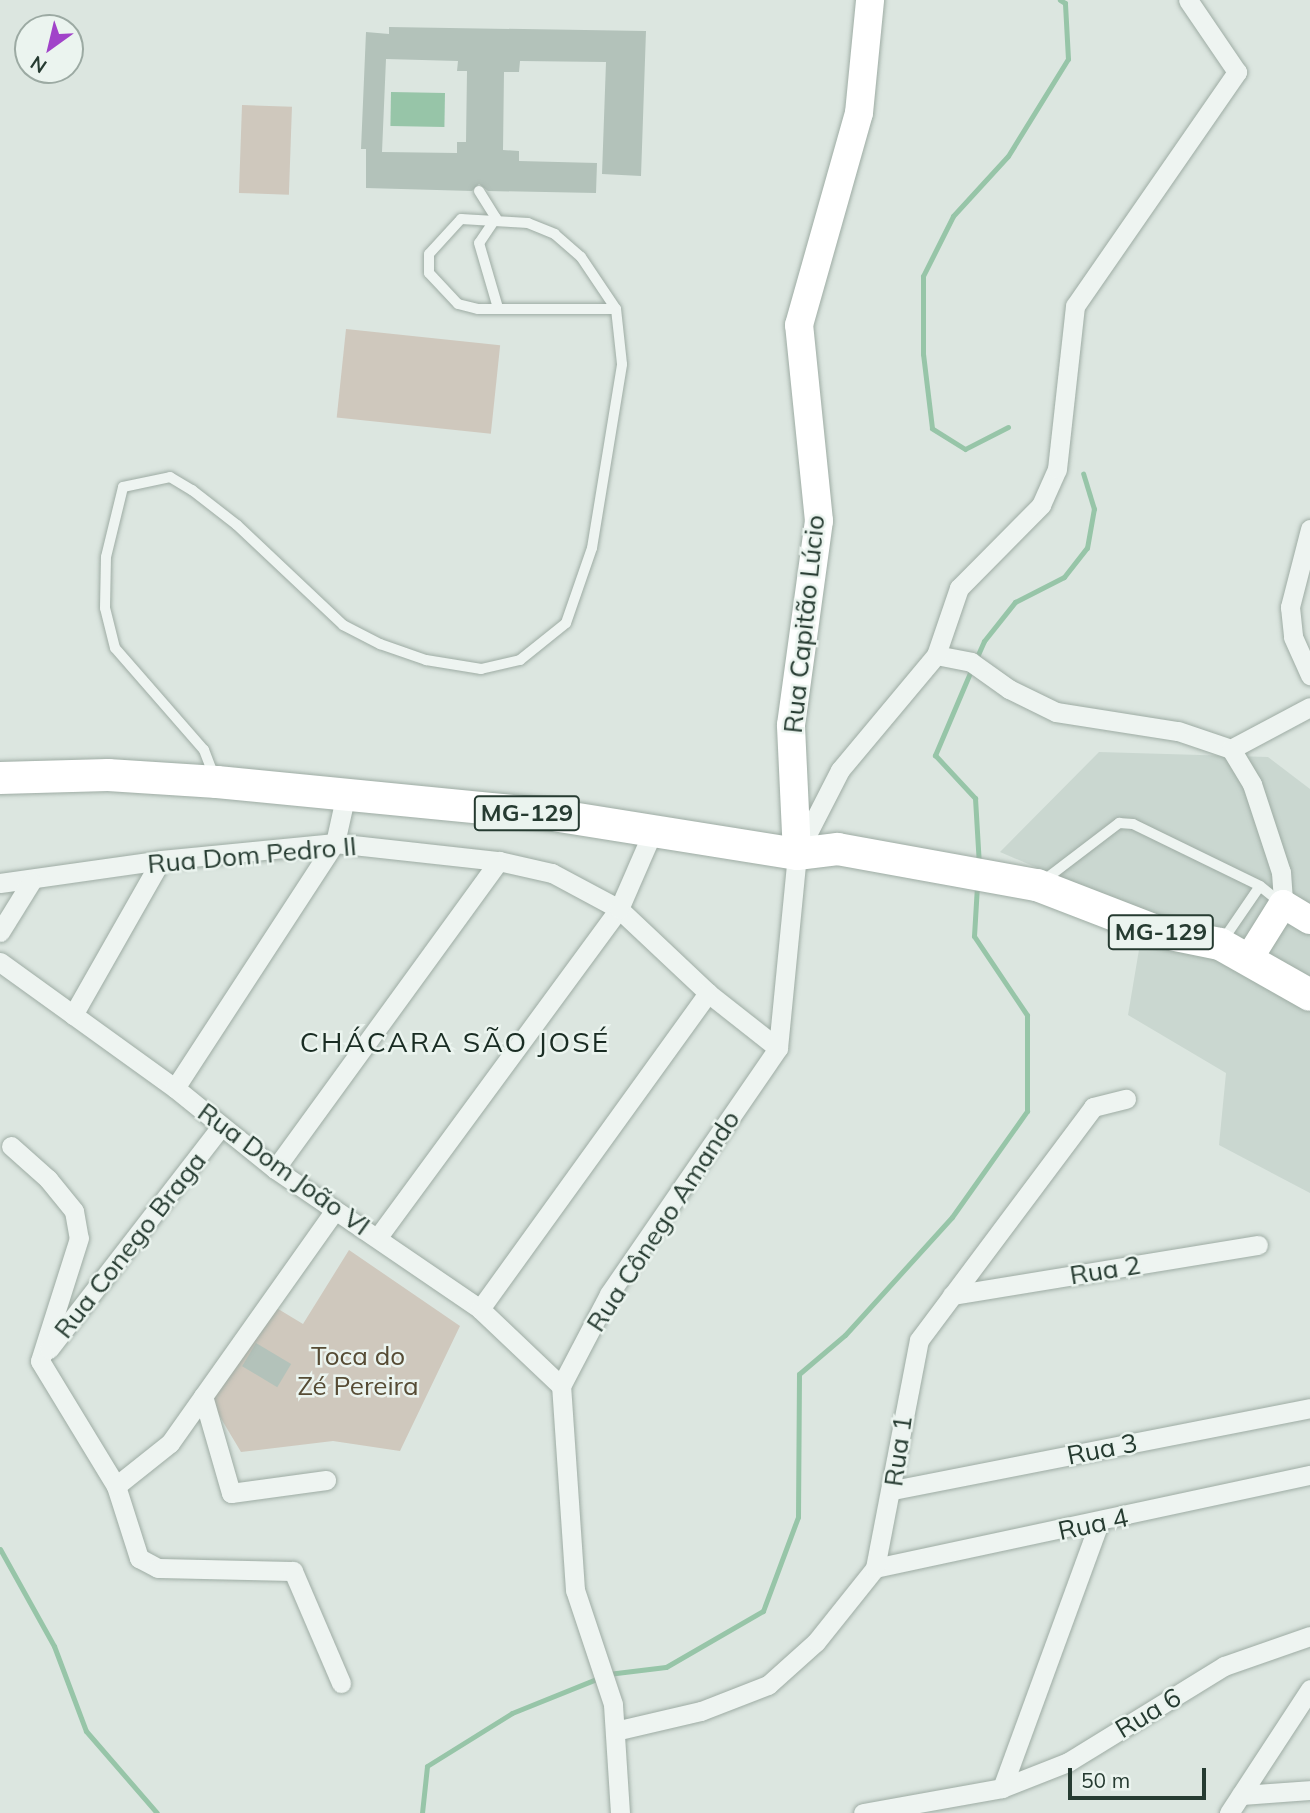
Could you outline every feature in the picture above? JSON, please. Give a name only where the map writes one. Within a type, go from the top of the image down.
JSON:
[{"type":"main road","name":"MG-129","points":[[0,778],[108,775],[217,782],[345,798],[553,815],[652,833],[797,854],[838,849],[1037,885],[1156,931],[1220,944],[1310,995]]},
{"type":"street","name":"Rua Capitão Lúcio","points":[[778,1048],[797,854],[791,725],[819,521],[799,325],[859,113],[870,0]]},
{"type":"street","points":[[797,854],[841,770],[936,654],[959,587],[1041,505],[1057,469],[1075,306],[1237,72],[1188,0]]},
{"type":"street","points":[[1310,529],[1290,607],[1293,637],[1310,675]]},
{"type":"street","points":[[936,654],[971,662],[1009,689],[1056,712],[1178,731],[1231,749],[1252,784],[1281,872],[1283,904],[1248,960]]},
{"type":"street","points":[[1231,749],[1310,707]]},
{"type":"street","points":[[175,1088],[335,844],[345,798]]},
{"type":"street","points":[[379,1237],[619,909],[652,833]]},
{"type":"street","name":"Rua Dom Pedro II","points":[[0,883],[31,882],[161,860],[335,844],[499,861],[552,873],[619,909],[708,993],[778,1048]]},
{"type":"street","points":[[73,1016],[161,860]]},
{"type":"street","points":[[275,1169],[499,861]]},
{"type":"street","points":[[0,932],[31,882]]},
{"type":"street","points":[[1283,904],[1310,920]]},
{"type":"street","name":"Rua Dom João VI","points":[[0,962],[175,1088],[220,1128],[275,1169],[334,1211],[379,1237],[480,1309],[561,1386]]},
{"type":"street","points":[[480,1309],[708,993]]},
{"type":"street","name":"Rua Cônego Amando","points":[[561,1386],[609,1294],[778,1048]]},
{"type":"street","name":"Rua 1","points":[[615,1731],[701,1711],[768,1685],[816,1642],[875,1568],[893,1490],[908,1381],[919,1340],[1093,1107],[1126,1099]]},
{"type":"street","name":"Rua Conego Braga","points":[[40,1361],[220,1128]]},
{"type":"street","points":[[11,1146],[67,1202],[79,1238],[40,1361],[117,1486],[139,1558],[158,1568],[293,1572],[341,1683]]},
{"type":"street","points":[[117,1486],[170,1443],[334,1211]]},
{"type":"street","name":"Rua 2","points":[[952,1295],[1258,1245]]},
{"type":"street","points":[[561,1386],[575,1590],[613,1704],[620,1813]]},
{"type":"street","points":[[203,1396],[231,1493],[326,1480]]},
{"type":"street","name":"Rua 3","points":[[893,1490],[1310,1408]]},
{"type":"street","name":"Rua 4","points":[[875,1568],[1100,1524],[1310,1475]]},
{"type":"street","points":[[1002,1788],[1100,1524]]},
{"type":"street","name":"Rua 6","points":[[863,1813],[1002,1788],[1069,1762],[1224,1666],[1310,1636]]},
{"type":"street","points":[[1229,1813],[1310,1689]]},
{"type":"street","points":[[1241,1795],[1310,1790]]},
{"type":"lane","points":[[479,191],[496,218]]},
{"type":"lane","points":[[496,218],[479,243],[498,308]]},
{"type":"lane","points":[[217,782],[204,750],[115,648],[105,608],[106,557],[122,487],[170,477],[192,490],[237,525],[344,625],[380,644],[425,660],[481,669],[520,660],[566,623],[592,548],[622,364],[617,309],[581,257],[555,234],[496,218],[460,219],[429,254],[429,273],[458,304],[498,308],[617,309]]},
{"type":"lane","points":[[1037,885],[1119,823],[1133,824],[1260,886],[1283,904]]},
{"type":"lane","points":[[1220,944],[1260,886]]},
{"type":"shaded area","points":[[391,92],[445,93],[444,127],[390,126]]},
{"type":"shaded area","points":[[1099,752],[1268,757],[1310,789],[1310,1193],[1219,1145],[1226,1073],[1128,1015],[1145,914],[1000,852]]},
{"type":"green space","points":[[242,105],[292,107],[289,195],[239,193]]},
{"type":"green space","points":[[346,329],[500,345],[491,434],[337,418]]},
{"type":"green space","name":"Toca do Zé Pereira","points":[[349,1250],[460,1326],[400,1451],[333,1441],[241,1452],[201,1385],[265,1301],[303,1324]]},
{"type":"building","points":[[389,27],[646,31],[641,176],[602,174],[606,62],[520,61],[519,72],[504,72],[503,150],[519,151],[519,161],[597,163],[596,193],[488,191],[479,184],[472,191],[366,188],[366,149],[361,149],[366,32],[389,34]],"holes":[[[386,59],[458,61],[457,71],[467,71],[466,142],[457,142],[457,153],[382,152]]]},
{"type":"building","points":[[256,1343],[291,1364],[277,1387],[242,1366]]},
{"type":"waterway","points":[[1008,427],[965,449],[932,428],[923,354],[923,276],[953,216],[1008,156],[1068,59],[1065,3],[1060,0]]},
{"type":"waterway","points":[[976,659],[984,641],[1015,602],[1064,577],[1087,548],[1094,509],[1083,474]]},
{"type":"waterway","points":[[972,668],[935,755],[975,798],[979,865]]},
{"type":"waterway","points":[[608,1674],[666,1667],[763,1611],[798,1517],[799,1374],[845,1335],[952,1217],[1027,1111],[1027,1015],[974,936],[977,885]]},
{"type":"waterway","points":[[0,1549],[54,1646],[86,1731],[157,1813]]},
{"type":"waterway","points":[[422,1813],[427,1766],[512,1713],[599,1678]]},
{"type":"district","name":"CHÁCARA SÃO JOSÉ","points":[[455,1042]]}]
